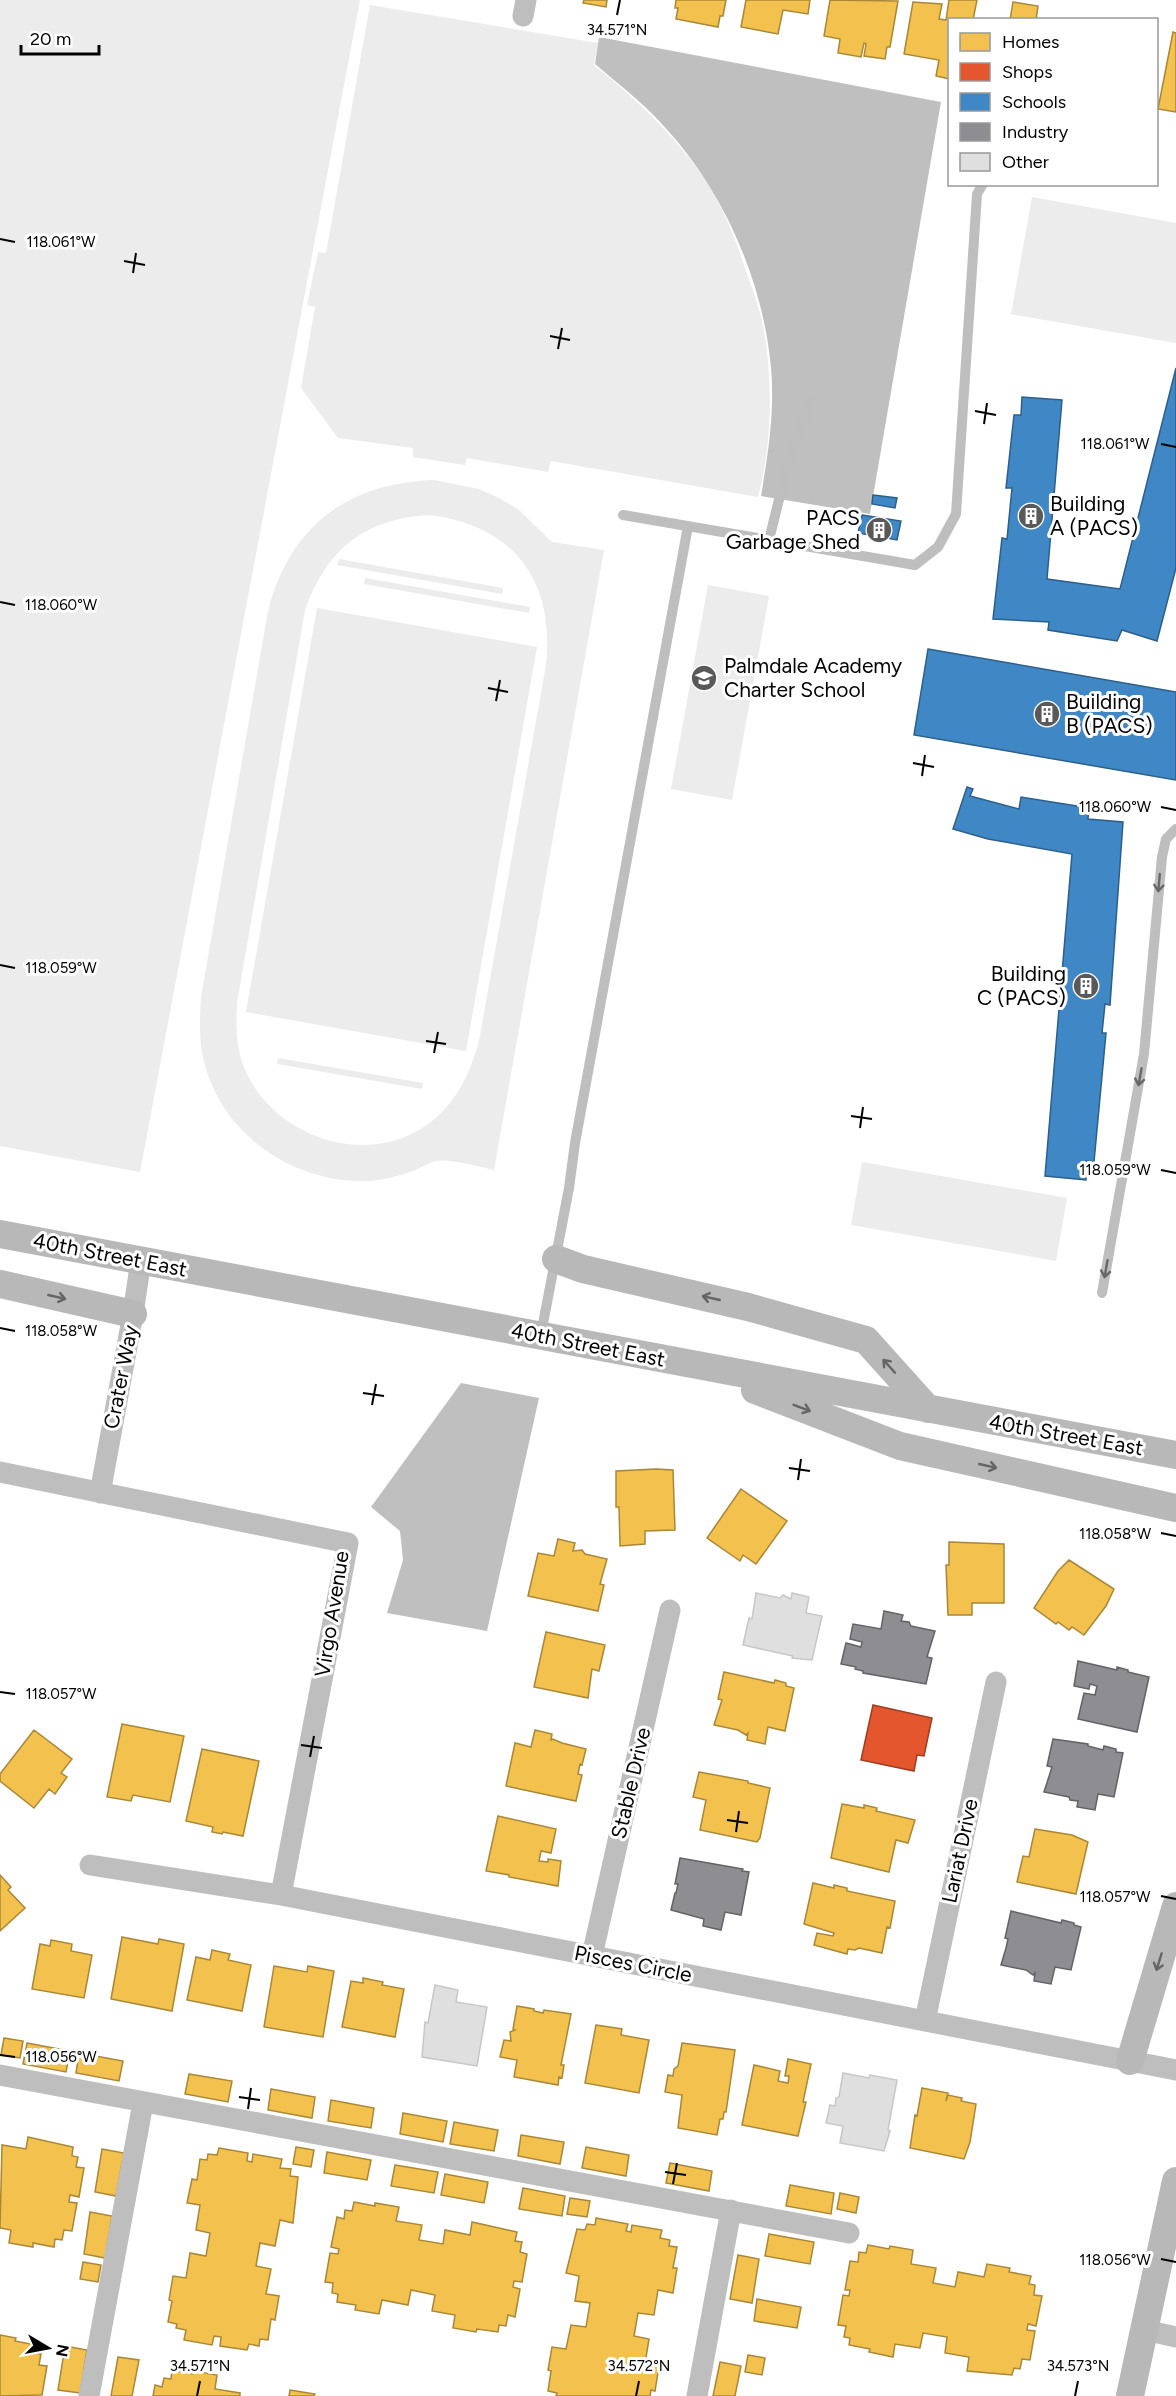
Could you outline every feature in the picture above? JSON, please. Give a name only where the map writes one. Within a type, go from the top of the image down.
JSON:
[{"type":"main road","name":"40th Street East","points":[[0,1234],[1176,1455]]},
{"type":"main road","points":[[556,1259],[583,1269],[748,1307],[866,1340],[928,1409]]},
{"type":"main road","points":[[0,1284],[133,1314]]},
{"type":"main road","points":[[688,1364],[900,1446],[1176,1508]]},
{"type":"main road","points":[[1130,2061],[1176,1906]]},
{"type":"main road","points":[[1130,2396],[1176,2181]]},
{"type":"street","name":"Crater Way","points":[[100,1493],[141,1260]]},
{"type":"street","points":[[0,1472],[100,1493]]},
{"type":"street","name":"Virgo Avenue","points":[[100,1493],[348,1543],[281,1895]]},
{"type":"street","name":"Stable Drive","points":[[592,1956],[670,1610]]},
{"type":"street","name":"Lariat Drive","points":[[925,2021],[996,1682]]},
{"type":"street","name":"Pisces Circle","points":[[90,1864],[281,1895],[1176,2070]]},
{"type":"street","points":[[0,2075],[849,2233]]},
{"type":"street","points":[[89,2396],[143,2103]]},
{"type":"street","points":[[697,2396],[731,2210]]},
{"type":"street","points":[[1145,2330],[1176,2337]]},
{"type":"lane","points":[[623,515],[915,565],[938,548],[956,514],[976,194],[982,186]]},
{"type":"lane","points":[[769,540],[786,471],[811,399]]},
{"type":"lane","points":[[540,1336],[556,1259],[575,1143],[688,526]]},
{"type":"lane","points":[[1102,1293],[1144,1054],[1162,857],[1166,839],[1176,829]]},
{"type":"shaded area","points":[[0,0],[360,0],[140,1172],[0,1146]]},
{"type":"shaded area","points":[[370,5],[598,43],[594,65],[660,124],[689,158],[714,194],[727,220],[755,297],[764,330],[769,372],[770,414],[763,477],[758,497],[551,461],[548,472],[467,458],[465,465],[413,457],[413,448],[338,438],[301,388],[315,307],[307,305],[318,252],[326,253]]},
{"type":"shaded area","points":[[599,37],[941,102],[870,514],[761,496],[770,432],[772,384],[766,335],[749,268],[720,205],[682,148],[645,107],[595,64]]},
{"type":"shaded area","points":[[1032,197],[1176,223],[1176,343],[1011,314]]},
{"type":"shaded area","points":[[434,480],[479,489],[519,510],[552,542],[604,550],[494,1170],[441,1160],[394,1177],[357,1181],[330,1178],[303,1170],[279,1159],[257,1144],[237,1125],[221,1103],[209,1079],[201,1045],[201,997],[268,611],[278,581],[291,555],[307,533],[327,515],[349,500],[374,490],[403,483]],"holes":[[[429,515],[459,521],[484,531],[506,545],[523,562],[535,583],[543,608],[547,635],[546,665],[479,1041],[468,1072],[453,1100],[438,1116],[413,1133],[385,1143],[355,1145],[326,1140],[299,1128],[275,1111],[256,1089],[242,1062],[237,1025],[237,1003],[305,610],[314,589],[337,554],[367,531],[385,523]]]},
{"type":"shaded area","points":[[339,559],[503,588],[502,594],[337,565]]},
{"type":"shaded area","points":[[365,578],[530,607],[529,613],[364,584]]},
{"type":"shaded area","points":[[708,585],[769,596],[732,800],[671,789]]},
{"type":"shaded area","points":[[317,608],[537,647],[466,1051],[246,1012]]},
{"type":"shaded area","points":[[278,1058],[423,1083],[422,1089],[277,1064]]},
{"type":"shaded area","points":[[862,1162],[1067,1198],[1056,1261],[851,1225]]},
{"type":"shaded area","points":[[461,1383],[539,1398],[487,1631],[387,1613],[403,1560],[400,1531],[371,1507]]},
{"type":"building: Homes","points":[[584,0],[607,0],[606,7],[583,3]]},
{"type":"building: Homes","points":[[676,0],[726,0],[718,27],[676,19],[678,8],[675,8]]},
{"type":"building: Homes","points":[[746,0],[810,0],[808,14],[783,10],[778,34],[741,27]]},
{"type":"building: Homes","points":[[830,0],[898,1],[890,47],[887,47],[885,59],[864,56],[866,44],[864,43],[861,57],[838,53],[840,39],[824,36]]},
{"type":"building: Homes","points":[[949,0],[977,0],[973,18],[948,18],[948,79],[936,76],[939,60],[904,54],[913,2],[942,4],[939,19],[946,20]]},
{"type":"building: Homes","points":[[1013,2],[1038,6],[1036,18],[1010,18]]},
{"type":"building: Homes","points":[[1173,32],[1176,33],[1176,112],[1158,109]]},
{"type":"building: Homes","points":[[673,1470],[675,1530],[645,1531],[645,1544],[620,1546],[619,1507],[616,1507],[616,1471]]},
{"type":"building: Homes","points":[[741,1489],[787,1521],[756,1564],[743,1555],[740,1561],[707,1538]]},
{"type":"building: Homes","points":[[558,1539],[575,1543],[573,1551],[582,1550],[585,1554],[607,1559],[600,1584],[604,1585],[598,1611],[528,1596],[538,1553],[554,1556]]},
{"type":"building: Homes","points":[[949,1542],[1004,1544],[1004,1603],[972,1603],[972,1615],[948,1615],[946,1565],[949,1565]]},
{"type":"building: Homes","points":[[1069,1560],[1114,1589],[1106,1606],[1084,1635],[1072,1627],[1069,1630],[1058,1622],[1056,1624],[1034,1608],[1058,1571]]},
{"type":"building: Homes","points":[[546,1632],[605,1645],[599,1671],[592,1669],[588,1698],[534,1687]]},
{"type":"building: Homes","points":[[724,1672],[774,1683],[775,1680],[794,1688],[785,1731],[768,1727],[765,1744],[747,1740],[748,1733],[746,1735],[738,1730],[714,1725],[722,1700],[718,1699]]},
{"type":"building: Homes","points":[[122,1724],[184,1736],[170,1802],[133,1795],[131,1801],[107,1797]]},
{"type":"building: Homes","points":[[34,1730],[72,1759],[61,1773],[67,1777],[55,1794],[49,1789],[34,1808],[0,1781],[0,1774]]},
{"type":"building: Homes","points":[[535,1730],[552,1734],[551,1740],[586,1749],[578,1774],[582,1775],[576,1801],[506,1786],[515,1743],[531,1747]]},
{"type":"building: Homes","points":[[202,1749],[259,1761],[243,1836],[212,1832],[213,1827],[186,1821]]},
{"type":"building: Homes","points":[[699,1772],[748,1781],[748,1783],[770,1788],[760,1838],[757,1842],[700,1830],[706,1800],[693,1797]]},
{"type":"building: Homes","points":[[842,1804],[864,1808],[864,1805],[877,1808],[876,1811],[915,1820],[908,1843],[896,1840],[889,1872],[831,1858]]},
{"type":"building: Homes","points":[[498,1816],[556,1829],[551,1853],[541,1851],[539,1861],[548,1862],[548,1859],[561,1861],[558,1886],[486,1871]]},
{"type":"building: Homes","points":[[1035,1829],[1072,1835],[1088,1842],[1076,1894],[1017,1882],[1023,1856],[1029,1857]]},
{"type":"building: Homes","points":[[0,1875],[11,1887],[8,1890],[25,1908],[0,1931]]},
{"type":"building: Homes","points":[[813,1883],[834,1888],[834,1885],[847,1888],[847,1891],[895,1901],[882,1953],[859,1948],[848,1949],[847,1954],[814,1945],[817,1933],[833,1936],[834,1933],[804,1924]]},
{"type":"building: Homes","points":[[122,1937],[158,1944],[159,1939],[184,1944],[172,2011],[111,1999]]},
{"type":"building: Homes","points":[[51,1940],[72,1944],[71,1951],[92,1955],[84,1998],[32,1989],[40,1944],[50,1946]]},
{"type":"building: Homes","points":[[212,1950],[230,1954],[228,1960],[251,1965],[242,2011],[187,2000],[196,1957],[210,1960]]},
{"type":"building: Homes","points":[[274,1966],[307,1972],[308,1966],[334,1971],[323,2037],[264,2027]]},
{"type":"building: Homes","points":[[363,1978],[383,1982],[382,1985],[404,1989],[395,2037],[342,2027],[351,1981],[363,1983]]},
{"type":"building: Homes","points":[[517,2006],[543,2013],[544,2010],[571,2014],[561,2065],[564,2065],[562,2078],[559,2077],[558,2085],[514,2077],[517,2060],[500,2057],[504,2040],[511,2041],[510,2032],[515,2030],[513,2029]]},
{"type":"building: Homes","points":[[596,2025],[622,2029],[621,2035],[649,2040],[639,2093],[585,2083]]},
{"type":"building: Homes","points":[[4,2038],[23,2041],[20,2058],[1,2055]]},
{"type":"building: Homes","points":[[27,2043],[70,2051],[66,2072],[23,2064]]},
{"type":"building: Homes","points":[[682,2043],[735,2050],[726,2112],[724,2112],[723,2119],[720,2119],[717,2135],[678,2128],[682,2095],[665,2092],[668,2075],[673,2076],[674,2069],[678,2066]]},
{"type":"building: Homes","points":[[79,2053],[123,2061],[119,2081],[76,2073]]},
{"type":"building: Homes","points":[[788,2059],[811,2064],[803,2102],[806,2102],[798,2136],[742,2125],[754,2065],[780,2071],[778,2081],[788,2083],[789,2076],[785,2076]]},
{"type":"building: Homes","points":[[189,2074],[232,2081],[228,2102],[185,2094]]},
{"type":"building: Homes","points":[[922,2088],[948,2093],[946,2101],[948,2095],[976,2104],[970,2142],[964,2159],[910,2148]]},
{"type":"building: Homes","points":[[271,2089],[315,2097],[312,2118],[268,2110]]},
{"type":"building: Homes","points":[[331,2100],[374,2108],[371,2128],[328,2121]]},
{"type":"building: Homes","points":[[403,2113],[447,2121],[443,2142],[400,2134]]},
{"type":"building: Homes","points":[[454,2122],[498,2130],[494,2151],[450,2144]]},
{"type":"building: Homes","points":[[521,2135],[564,2142],[560,2164],[518,2156]]},
{"type":"building: Homes","points":[[28,2137],[73,2147],[72,2156],[78,2157],[76,2167],[84,2168],[79,2197],[70,2195],[69,2202],[77,2203],[72,2231],[64,2230],[62,2240],[55,2239],[54,2247],[33,2243],[33,2247],[9,2243],[11,2230],[0,2228],[2,2145],[26,2149]]},
{"type":"building: Homes","points":[[296,2147],[314,2150],[311,2167],[293,2164]]},
{"type":"building: Homes","points":[[586,2147],[629,2155],[626,2176],[582,2168]]},
{"type":"building: Homes","points":[[219,2148],[248,2153],[247,2161],[252,2162],[253,2154],[282,2159],[280,2168],[291,2169],[290,2176],[298,2177],[293,2223],[280,2220],[275,2246],[260,2243],[256,2266],[271,2269],[266,2294],[279,2296],[275,2320],[271,2319],[268,2340],[260,2339],[259,2346],[249,2344],[247,2350],[220,2346],[221,2337],[214,2336],[212,2345],[184,2340],[186,2330],[176,2328],[177,2324],[168,2322],[173,2276],[186,2278],[190,2253],[206,2256],[210,2233],[196,2230],[200,2205],[187,2203],[192,2179],[197,2180],[200,2159],[207,2160],[208,2154],[217,2155]]},
{"type":"building: Homes","points":[[102,2149],[124,2153],[116,2196],[95,2192]]},
{"type":"building: Homes","points":[[327,2152],[371,2160],[367,2180],[324,2173]]},
{"type":"building: Homes","points":[[670,2163],[712,2171],[709,2191],[666,2183]]},
{"type":"building: Homes","points":[[395,2165],[438,2172],[434,2193],[391,2186]]},
{"type":"building: Homes","points":[[445,2174],[488,2182],[484,2203],[441,2195]]},
{"type":"building: Homes","points":[[790,2185],[834,2193],[831,2214],[786,2206]]},
{"type":"building: Homes","points":[[523,2188],[565,2196],[562,2216],[519,2209]]},
{"type":"building: Homes","points":[[840,2193],[859,2197],[856,2213],[837,2209]]},
{"type":"building: Homes","points":[[570,2198],[590,2201],[587,2217],[567,2214]]},
{"type":"building: Homes","points":[[354,2202],[399,2207],[396,2221],[422,2225],[419,2240],[443,2244],[445,2230],[470,2235],[472,2222],[517,2232],[515,2241],[522,2242],[520,2252],[527,2254],[522,2282],[514,2281],[513,2287],[520,2289],[515,2317],[508,2315],[506,2326],[499,2325],[498,2332],[477,2329],[476,2332],[453,2328],[455,2315],[432,2311],[435,2295],[411,2290],[408,2305],[382,2300],[379,2314],[355,2310],[356,2305],[337,2302],[338,2294],[332,2293],[333,2283],[325,2282],[330,2253],[338,2254],[339,2249],[331,2247],[337,2217],[344,2219],[345,2210],[352,2211]]},
{"type":"building: Homes","points":[[90,2212],[112,2216],[105,2258],[84,2254]]},
{"type":"building: Homes","points":[[596,2218],[628,2224],[626,2231],[631,2232],[632,2225],[662,2230],[660,2238],[670,2240],[669,2246],[677,2247],[673,2268],[677,2268],[673,2293],[658,2290],[654,2315],[638,2313],[634,2336],[649,2339],[645,2364],[659,2366],[655,2391],[651,2390],[650,2396],[556,2396],[557,2393],[548,2391],[551,2371],[548,2370],[552,2347],[566,2349],[571,2325],[586,2327],[590,2303],[575,2301],[579,2276],[566,2273],[577,2229],[585,2230],[587,2224],[595,2225]]},
{"type":"building: Homes","points":[[769,2234],[814,2242],[810,2264],[765,2256]]},
{"type":"building: Homes","points":[[868,2245],[913,2250],[911,2264],[936,2268],[933,2283],[955,2287],[958,2272],[984,2277],[987,2264],[1010,2268],[1009,2272],[1031,2276],[1029,2284],[1035,2285],[1034,2295],[1042,2296],[1036,2326],[1028,2324],[1027,2330],[1035,2331],[1030,2360],[1022,2359],[1020,2369],[1014,2368],[1012,2375],[967,2371],[969,2357],[945,2353],[947,2337],[923,2333],[920,2348],[895,2344],[893,2357],[849,2345],[850,2338],[844,2337],[846,2326],[838,2325],[843,2295],[849,2296],[850,2290],[845,2290],[850,2261],[858,2262],[859,2252],[866,2253]]},
{"type":"building: Homes","points":[[738,2255],[759,2259],[752,2303],[730,2299]]},
{"type":"building: Homes","points":[[83,2262],[101,2265],[98,2282],[80,2279]]},
{"type":"building: Homes","points":[[757,2299],[801,2307],[797,2328],[754,2321]]},
{"type":"building: Homes","points":[[0,2335],[36,2345],[34,2353],[41,2354],[39,2365],[47,2366],[42,2395],[0,2396]]},
{"type":"building: Homes","points":[[65,2346],[87,2350],[80,2393],[58,2390]]},
{"type":"building: Homes","points":[[748,2355],[765,2358],[762,2375],[745,2372]]},
{"type":"building: Homes","points":[[118,2357],[139,2360],[132,2396],[111,2396]]},
{"type":"building: Homes","points":[[720,2362],[741,2366],[735,2396],[713,2396]]},
{"type":"building: Homes","points":[[172,2370],[217,2375],[215,2389],[240,2393],[240,2396],[153,2396],[155,2385],[162,2387],[164,2378],[171,2379]]},
{"type":"building: Homes","points":[[290,2390],[315,2394],[314,2396],[289,2396]]},
{"type":"building: Shops","points":[[873,1705],[932,1718],[924,1756],[917,1755],[914,1771],[861,1760]]},
{"type":"building: Schools","name":"Building A (PACS)","points":[[1176,368],[1176,568],[1157,641],[1122,630],[1117,641],[1048,630],[1049,622],[993,619],[1002,538],[1007,539],[1012,488],[1006,488],[1014,415],[1021,415],[1022,397],[1062,400],[1047,579],[1120,589]]},
{"type":"building: Schools","points":[[873,495],[897,498],[895,508],[872,504]]},
{"type":"building: Schools","name":"PACS Garbage Shed","points":[[862,515],[901,521],[897,540],[858,533]]},
{"type":"building: Schools","name":"Building B (PACS)","points":[[928,649],[1176,692],[1176,780],[914,735]]},
{"type":"building: Schools","name":"Building C (PACS)","points":[[967,787],[973,789],[970,796],[1019,809],[1021,797],[1089,808],[1088,819],[1123,822],[1110,1005],[1105,1004],[1102,1033],[1106,1033],[1094,1162],[1086,1161],[1086,1180],[1045,1176],[1072,854],[988,839],[953,829]]},
{"type":"building: Industry","points":[[884,1611],[903,1615],[901,1621],[909,1622],[911,1626],[935,1631],[927,1657],[932,1658],[926,1684],[863,1673],[855,1669],[856,1667],[841,1664],[846,1643],[861,1647],[862,1642],[850,1639],[853,1624],[881,1629]]},
{"type":"building: Industry","points":[[1078,1661],[1117,1670],[1117,1667],[1149,1677],[1137,1732],[1078,1719],[1084,1693],[1095,1695],[1097,1686],[1090,1684],[1089,1689],[1074,1686]]},
{"type":"building: Industry","points":[[1053,1739],[1088,1744],[1088,1746],[1103,1750],[1104,1746],[1123,1753],[1114,1797],[1098,1794],[1095,1810],[1077,1807],[1078,1801],[1070,1800],[1069,1797],[1044,1792],[1052,1767],[1047,1766]]},
{"type":"building: Industry","points":[[680,1858],[749,1872],[741,1915],[725,1912],[721,1930],[703,1926],[704,1919],[671,1910],[678,1884],[675,1884]]},
{"type":"building: Industry","points":[[1011,1911],[1061,1923],[1062,1920],[1081,1927],[1071,1970],[1055,1967],[1051,1984],[1034,1981],[1035,1973],[1033,1975],[1026,1970],[1001,1965],[1008,1939],[1005,1938]]},
{"type":"building: Other","points":[[756,1593],[780,1598],[783,1595],[791,1599],[792,1593],[809,1597],[806,1613],[822,1616],[812,1660],[792,1658],[793,1656],[743,1645],[749,1618],[752,1619]]},
{"type":"building: Other","points":[[435,1985],[458,1990],[456,2002],[487,2007],[477,2066],[422,2057],[425,2022],[428,2023]]},
{"type":"building: Other","points":[[843,2073],[897,2080],[888,2130],[890,2131],[884,2151],[840,2143],[843,2126],[826,2123],[830,2105],[835,2106],[836,2098],[839,2097]]},
{"type":"place","name":"Building A (PACS)","points":[[1031,516]]},
{"type":"place","name":"PACS Garbage Shed","points":[[879,530]]},
{"type":"place","name":"Palmdale Academy Charter School","points":[[704,678]]},
{"type":"place","name":"Building B (PACS)","points":[[1047,714]]},
{"type":"place","name":"Building C (PACS)","points":[[1086,986]]}]
